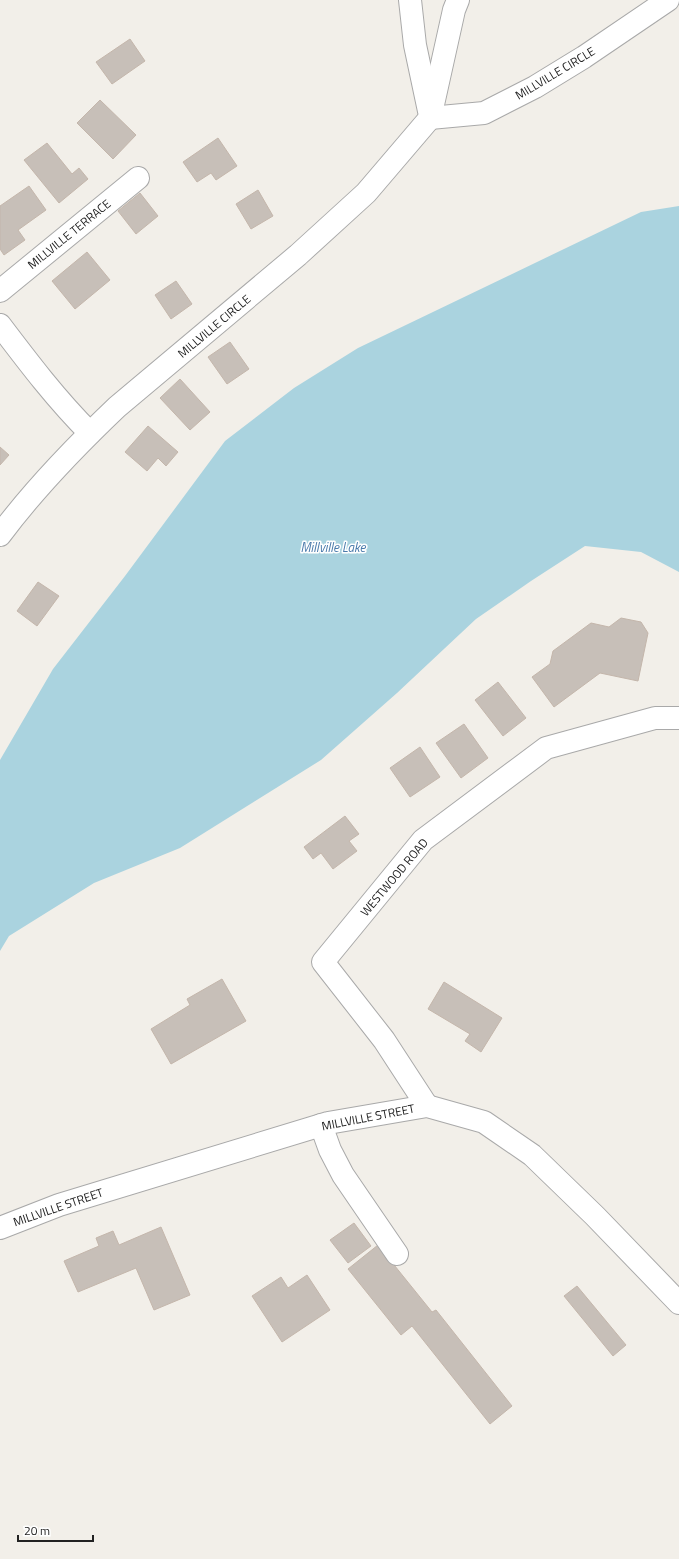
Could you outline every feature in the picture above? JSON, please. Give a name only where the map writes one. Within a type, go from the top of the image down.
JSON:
[{"type":"street","points":[[410,0],[415,44],[430,118]]},
{"type":"street","name":"MILLVILLE CIRCLE","points":[[0,535],[16,512],[55,468],[90,432],[117,407],[298,255],[366,193],[430,118],[454,10],[458,0]]},
{"type":"street","name":"MILLVILLE CIRCLE","points":[[430,118],[484,113],[535,87],[584,57],[668,0]]},
{"type":"street","name":"MILLVILLE TERRACE","points":[[0,291],[138,178]]},
{"type":"street","points":[[0,325],[64,406],[90,432]]},
{"type":"street","name":"WESTWOOD ROAD","points":[[427,1106],[384,1040],[323,962],[423,840],[546,748],[655,718],[679,718]]},
{"type":"street","name":"MILLVILLE STREET","points":[[0,1228],[59,1205],[321,1125],[427,1106],[484,1122],[532,1155],[596,1216],[679,1303]]},
{"type":"street","points":[[321,1125],[330,1150],[343,1175],[397,1254]]},
{"type":"water","name":"Millville Lake","points":[[679,206],[679,572],[641,552],[585,546],[476,619],[397,693],[321,760],[180,848],[94,883],[9,936],[0,951],[0,760],[53,669],[125,576],[225,441],[294,388],[358,348],[641,212]]},
{"type":"building","points":[[130,39],[145,61],[112,84],[96,62]]},
{"type":"building","points":[[100,100],[136,135],[113,159],[77,123]]},
{"type":"building","points":[[218,138],[237,166],[216,180],[211,173],[197,182],[183,162]]},
{"type":"building","points":[[47,143],[72,174],[79,168],[88,179],[59,203],[24,160]]},
{"type":"building","points":[[29,186],[46,210],[18,230],[25,240],[4,255],[0,249],[0,206]]},
{"type":"building","points":[[258,190],[273,216],[251,229],[236,204]]},
{"type":"building","points":[[140,193],[158,216],[136,234],[118,211]]},
{"type":"building","points":[[87,252],[110,280],[75,309],[52,281]]},
{"type":"building","points":[[176,281],[192,304],[171,319],[155,295]]},
{"type":"building","points":[[230,342],[249,369],[227,384],[208,357]]},
{"type":"building","points":[[180,379],[210,412],[190,430],[160,398]]},
{"type":"building","points":[[148,426],[178,452],[166,466],[158,458],[147,471],[125,452]]},
{"type":"building","points":[[0,447],[9,455],[0,465]]},
{"type":"building","points":[[38,582],[59,596],[37,626],[17,611]]},
{"type":"building","points":[[621,618],[641,622],[648,633],[638,681],[600,673],[554,707],[532,677],[550,664],[553,651],[591,623],[609,627]]},
{"type":"building","points":[[498,682],[526,718],[503,736],[475,700]]},
{"type":"building","points":[[464,724],[488,758],[461,778],[436,743]]},
{"type":"building","points":[[420,747],[440,777],[410,797],[390,768]]},
{"type":"building","points":[[345,816],[359,834],[349,841],[357,851],[333,869],[321,853],[313,859],[304,847]]},
{"type":"building","points":[[222,979],[246,1021],[171,1064],[151,1029],[190,1005],[187,999]]},
{"type":"building","points":[[444,982],[502,1018],[481,1052],[465,1041],[470,1034],[428,1009]]},
{"type":"building","points":[[354,1223],[371,1246],[348,1263],[330,1240]]},
{"type":"building","points":[[161,1227],[190,1295],[154,1310],[136,1268],[78,1292],[64,1261],[99,1246],[96,1238],[113,1231],[119,1245]]},
{"type":"building","points":[[378,1245],[432,1312],[436,1310],[512,1406],[490,1424],[412,1326],[401,1335],[348,1269]]},
{"type":"building","points":[[307,1275],[330,1310],[282,1342],[252,1296],[281,1277],[288,1288]]},
{"type":"building","points":[[577,1286],[626,1345],[613,1356],[564,1296]]}]
